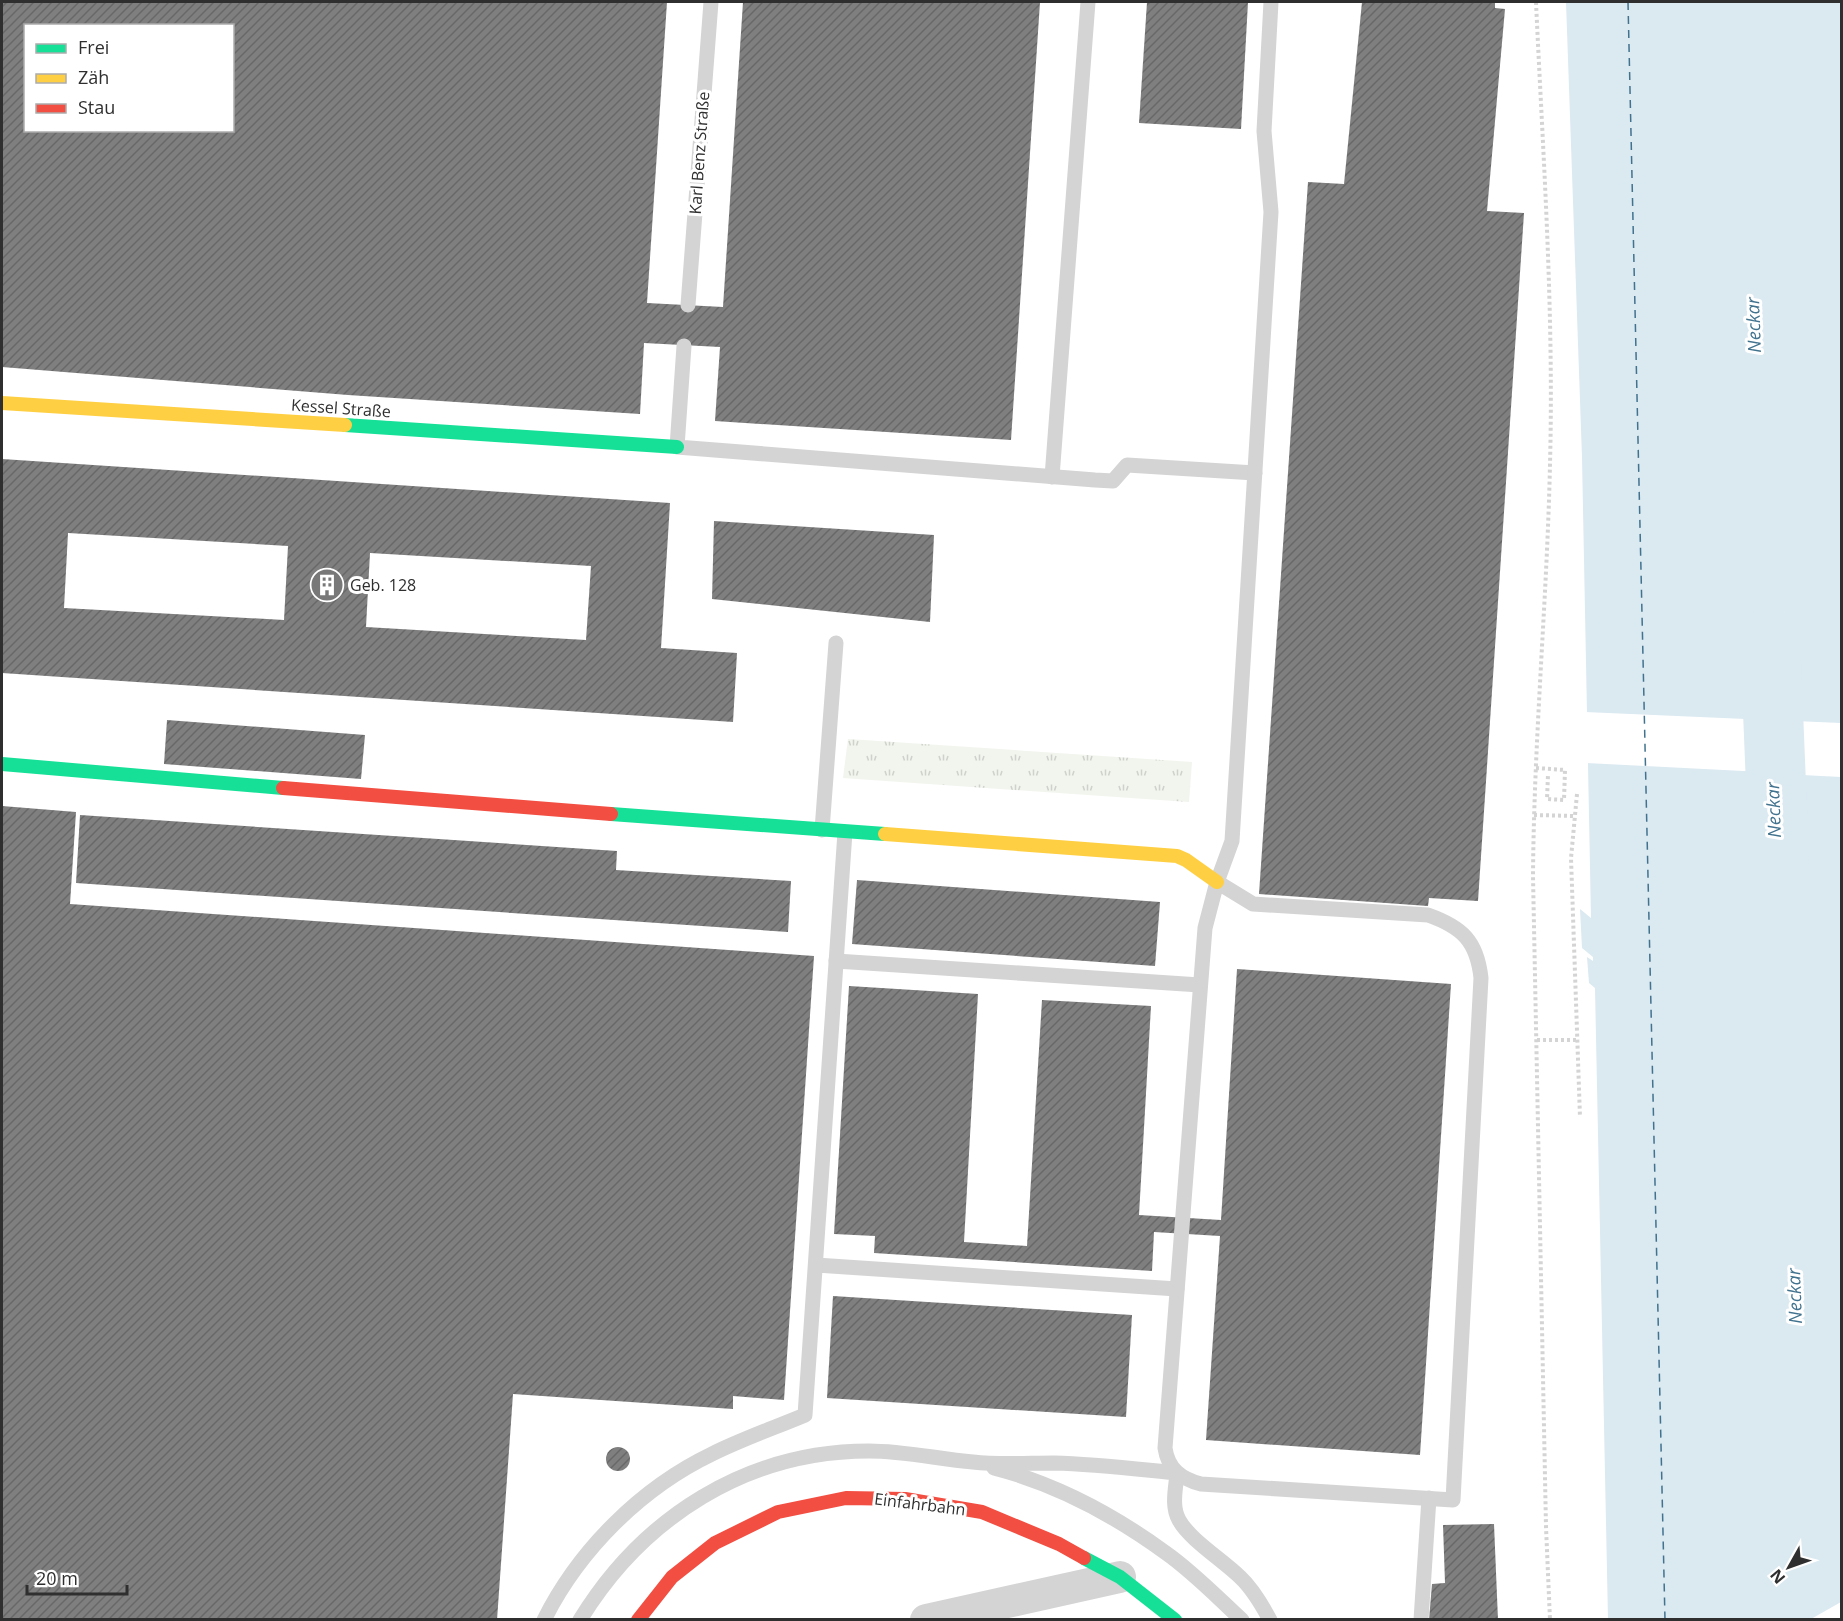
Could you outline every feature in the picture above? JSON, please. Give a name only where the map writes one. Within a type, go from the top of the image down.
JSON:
[{"type":"street","name":"Kessel Straße","points":[[2,403],[677,447]]},
{"type":"street","points":[[2,764],[845,832],[1177,856],[1217,882]]},
{"type":"street","name":"Einfahrbahn","points":[[638,1620],[672,1577],[715,1543],[778,1512],[846,1498],[906,1499],[981,1512],[1059,1544],[1120,1577],[1175,1620]]},
{"type":"street","points":[[926,1620],[1120,1577]]},
{"type":"lane","name":"Karl Benz Straße","points":[[688,305],[711,2]]},
{"type":"lane","points":[[1052,477],[1088,2]]},
{"type":"lane","points":[[1217,882],[1254,904],[1428,915],[1453,925],[1470,942],[1476,954],[1480,978],[1453,1500],[1201,1484],[1177,1473],[1166,1457],[1205,928],[1217,882],[1232,841],[1271,212],[1264,131],[1271,2]]},
{"type":"lane","points":[[684,346],[677,447],[1113,481],[1127,465],[1255,472]]},
{"type":"lane","points":[[822,830],[836,643]]},
{"type":"lane","points":[[544,1620],[576,1568],[605,1533],[639,1502],[672,1477],[711,1455],[805,1415],[845,832]]},
{"type":"lane","points":[[836,961],[1200,985]]},
{"type":"lane","points":[[816,1265],[1177,1289]]},
{"type":"lane","points":[[580,1620],[616,1568],[650,1535],[690,1503],[728,1482],[767,1466],[804,1457],[869,1451],[974,1462],[1057,1463],[1177,1473]]},
{"type":"lane","points":[[974,1462],[1035,1481],[1068,1495],[1119,1522],[1168,1554],[1242,1620]]},
{"type":"lane","points":[[1177,1473],[1174,1507],[1178,1519],[1187,1530],[1242,1579],[1270,1620]]},
{"type":"lane","points":[[1421,1620],[1429,1498]]},
{"type":"path","points":[[1536,2],[1551,330],[1550,464],[1533,815],[1546,1527],[1550,1620]]},
{"type":"path","points":[[1536,768],[1565,770],[1564,800],[1547,799],[1548,775]]},
{"type":"path","points":[[1577,794],[1571,858],[1580,1117]]},
{"type":"path","points":[[1533,815],[1575,816]]},
{"type":"path","points":[[1537,1040],[1578,1040]]},
{"type":"green space","points":[[848,739],[1192,762],[1189,802],[843,778]]},
{"type":"water","points":[[1566,2],[1841,2],[1841,1619],[1608,1619],[1595,988],[1589,983],[1587,957],[1593,961],[1593,957],[1582,948],[1580,909],[1591,918],[1582,457]],"holes":[[[1772,718],[1786,731],[1784,772],[1779,776],[1762,775],[1757,771],[1760,730]]]},
{"type":"pier","points":[[1585,712],[1841,723],[1841,777],[1778,773],[1781,771],[1783,732],[1772,722],[1763,731],[1760,769],[1763,772],[1586,763]]},
{"type":"pier","points":[[1841,1602],[1841,1619],[1811,1619]]},
{"type":"building","points":[[2,2],[667,2],[647,303],[723,307],[743,2],[1040,2],[1011,440],[715,421],[720,347],[644,343],[640,414],[348,395],[2,367]]},
{"type":"building","points":[[1147,2],[1248,2],[1241,129],[1139,123]]},
{"type":"building","points":[[1362,2],[1495,2],[1495,8],[1505,9],[1487,211],[1524,213],[1478,901],[1429,898],[1428,906],[1259,894],[1308,182],[1344,184]]},
{"type":"building","name":"Geb. 128","points":[[2,459],[670,503],[661,648],[737,653],[733,722],[2,673]],"holes":[[[68,533],[288,546],[284,620],[64,608]],[[370,553],[591,566],[586,640],[366,627]]]},
{"type":"building","points":[[714,521],[934,535],[930,622],[712,599]]},
{"type":"building","points":[[167,720],[365,735],[361,779],[164,764]]},
{"type":"building","points":[[2,806],[76,812],[70,904],[814,956],[784,1400],[733,1396],[733,1409],[513,1394],[497,1620],[2,1620]]},
{"type":"building","points":[[80,815],[617,851],[616,870],[791,881],[788,932],[76,883]]},
{"type":"building","points":[[857,880],[1160,902],[1155,966],[852,944]]},
{"type":"building","points":[[1237,969],[1451,984],[1420,1455],[1206,1440],[1220,1236],[1154,1232],[1152,1271],[874,1253],[875,1236],[834,1234],[849,986],[978,994],[964,1242],[1027,1246],[1042,1000],[1151,1006],[1139,1215],[1221,1220]]},
{"type":"building","points":[[833,1296],[1132,1315],[1126,1417],[827,1398]]},
{"type":"building","points":[[618,1447],[627,1450],[630,1459],[627,1468],[618,1471],[609,1468],[606,1459],[609,1450]]},
{"type":"building","points":[[1494,1524],[1498,1620],[1429,1620],[1432,1584],[1445,1583],[1443,1525]]},
{"type":"waterway","name":"Neckar","points":[[1770,637],[1779,859]]},
{"type":"ferry route","points":[[1628,2],[1665,1620]]},
{"type":"traffic: fast","points":[[345,425],[677,447]]},
{"type":"traffic: fast","points":[[2,764],[283,788]]},
{"type":"traffic: fast","points":[[611,814],[885,834]]},
{"type":"traffic: fast","points":[[1084,1558],[1120,1577],[1175,1620]]},
{"type":"traffic: slow","points":[[2,403],[345,425]]},
{"type":"traffic: slow","points":[[885,834],[1177,856],[1217,882]]},
{"type":"traffic: jam","points":[[283,788],[611,814]]},
{"type":"traffic: jam","points":[[638,1620],[672,1577],[715,1543],[778,1512],[846,1498],[905,1499],[982,1512],[1059,1544],[1084,1558]]},
{"type":"place","name":"Geb. 128","points":[[327,585]]}]
